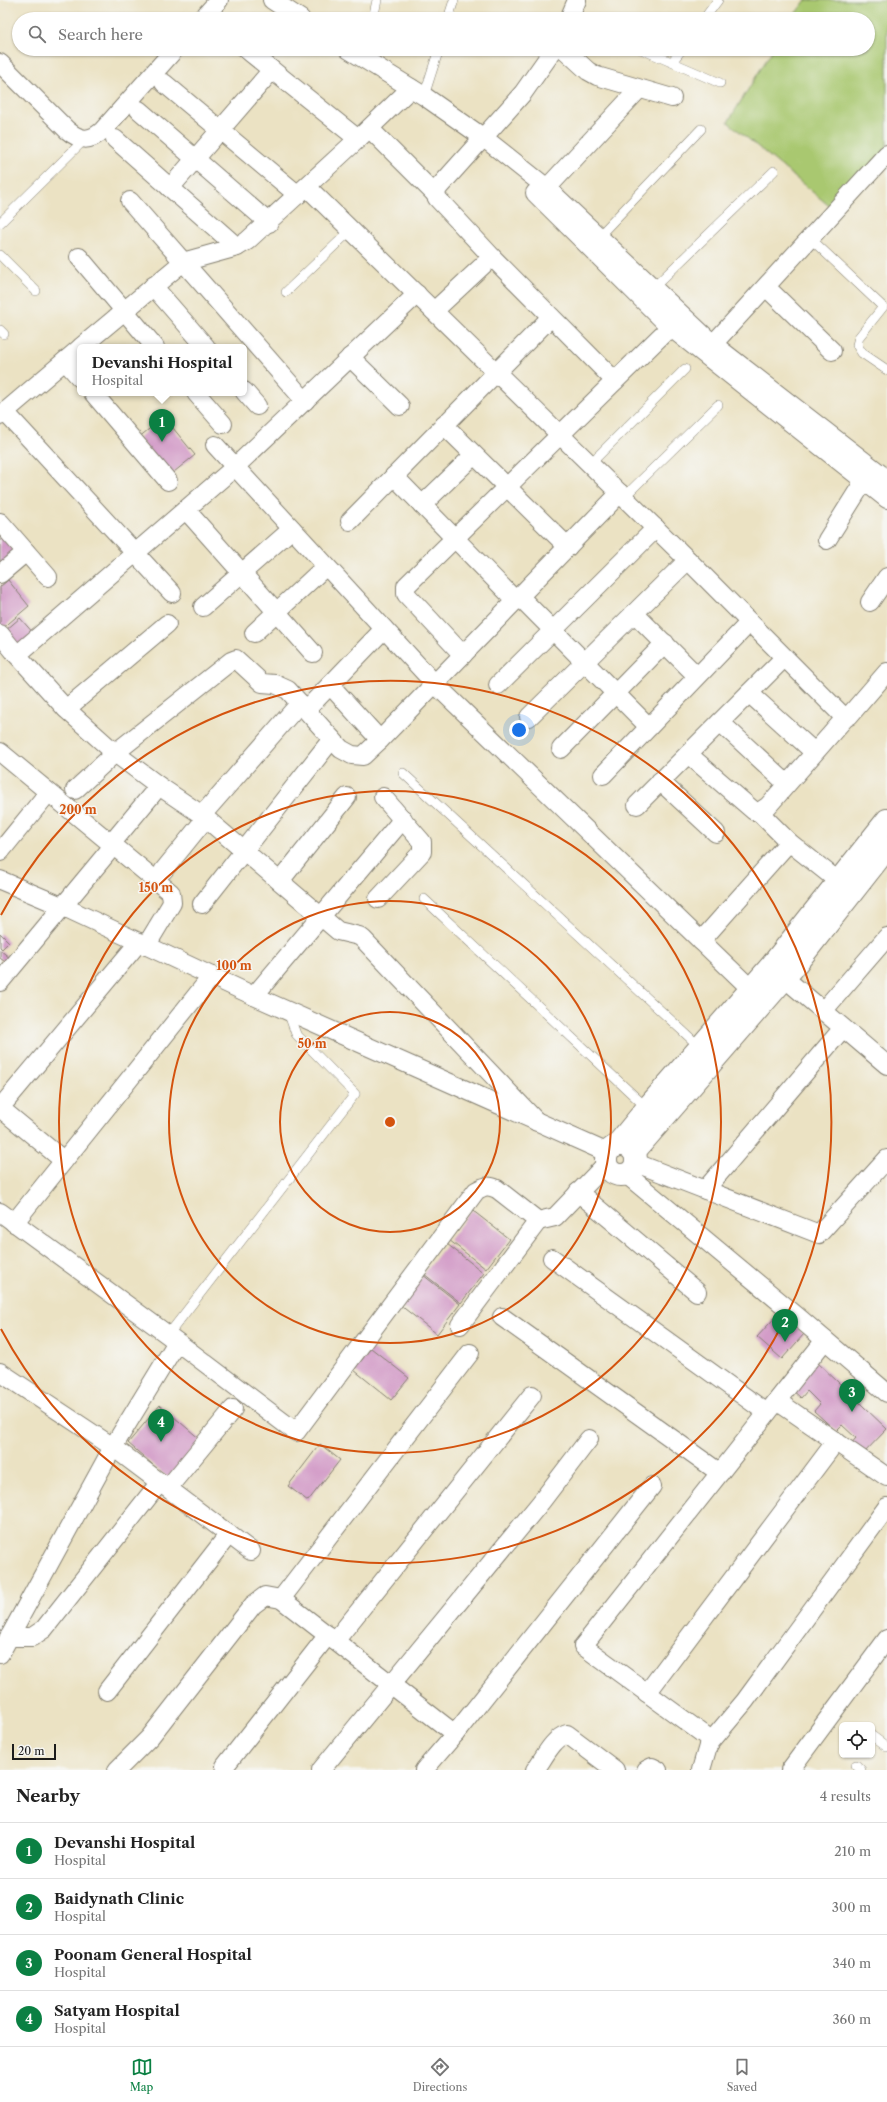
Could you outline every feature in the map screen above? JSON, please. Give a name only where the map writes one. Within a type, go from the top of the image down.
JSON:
[{"type":"street","points":[[210,12],[219,0]]},
{"type":"street","points":[[272,0],[290,12]]},
{"type":"street","points":[[573,12],[577,0]]},
{"type":"street","points":[[0,63],[67,130],[75,137],[84,140],[91,139],[103,130],[169,56]]},
{"type":"street","points":[[255,56],[272,70],[364,134],[435,194],[437,198],[492,257],[615,381]]},
{"type":"street","points":[[368,56],[484,138],[546,188],[713,344],[887,479]]},
{"type":"street","points":[[435,194],[439,187],[523,93],[549,56]]},
{"type":"street","points":[[572,56],[588,71],[598,76],[672,98]]},
{"type":"street","points":[[170,188],[272,70]]},
{"type":"street","points":[[164,82],[220,130],[302,191],[351,230],[656,528],[784,658],[846,717]]},
{"type":"street","points":[[546,188],[640,89]]},
{"type":"street","points":[[83,344],[183,262],[237,248],[268,223],[364,134],[418,92]]},
{"type":"street","points":[[139,110],[196,158],[268,223]]},
{"type":"street","points":[[115,139],[237,248]]},
{"type":"street","points":[[503,154],[540,198],[670,327],[887,499]]},
{"type":"street","points":[[713,344],[887,154]]},
{"type":"street","points":[[130,201],[305,401]]},
{"type":"street","points":[[79,257],[152,344]]},
{"type":"street","points":[[434,312],[492,257]]},
{"type":"street","points":[[152,286],[203,344]]},
{"type":"street","points":[[766,287],[832,351]]},
{"type":"street","points":[[17,656],[235,467],[417,294]]},
{"type":"street","points":[[350,521],[551,316]]},
{"type":"street","points":[[463,655],[406,594],[406,586],[670,327]]},
{"type":"street","points":[[77,350],[2,414],[172,593]]},
{"type":"street","points":[[350,357],[400,406]]},
{"type":"street","points":[[65,361],[77,375]]},
{"type":"street","points":[[247,394],[257,406]]},
{"type":"street","points":[[96,396],[168,481]]},
{"type":"street","points":[[199,396],[222,424]]},
{"type":"street","points":[[444,425],[568,547]]},
{"type":"street","points":[[215,446],[435,684],[751,989]]},
{"type":"street","points":[[422,505],[474,455]]},
{"type":"street","points":[[394,476],[454,538],[553,630],[649,727]]},
{"type":"street","points":[[827,540],[864,482]]},
{"type":"street","points":[[75,790],[114,753],[231,660],[240,662],[262,683],[282,686],[303,706],[341,749],[358,757],[363,756],[568,547],[622,495]]},
{"type":"street","points":[[186,510],[313,653]]},
{"type":"street","points":[[0,522],[48,577]]},
{"type":"street","points":[[498,685],[656,528]]},
{"type":"street","points":[[203,607],[241,572],[292,529]]},
{"type":"street","points":[[0,574],[26,552]]},
{"type":"street","points":[[529,717],[688,560]]},
{"type":"street","points":[[254,633],[326,566]]},
{"type":"street","points":[[870,602],[887,577]]},
{"type":"street","points":[[634,613],[697,676]]},
{"type":"street","points":[[603,775],[749,623]]},
{"type":"street","points":[[66,709],[167,624]]},
{"type":"street","points":[[163,871],[204,816],[303,706],[330,685],[384,629]]},
{"type":"street","points":[[0,634],[17,656],[66,709],[114,753],[159,786],[204,816],[338,931],[359,936],[363,939],[537,1122]]},
{"type":"street","points":[[561,749],[664,644]]},
{"type":"street","points":[[636,805],[784,658]]},
{"type":"street","points":[[759,812],[768,806],[814,752],[846,717],[850,716],[887,672]]},
{"type":"street","points":[[330,685],[380,740]]},
{"type":"street","points":[[749,693],[814,752]]},
{"type":"street","points":[[720,722],[786,784]]},
{"type":"street","points":[[202,904],[243,850],[332,739]]},
{"type":"street","points":[[0,752],[48,793],[167,889],[173,898],[172,903],[143,944],[0,1108],[63,1160]]},
{"type":"street","points":[[688,754],[754,811],[759,812],[789,842],[845,887]]},
{"type":"street","points":[[660,781],[716,833]]},
{"type":"street","points":[[0,982],[64,907],[159,786]]},
{"type":"street","points":[[0,852],[48,793]]},
{"type":"street","points":[[280,881],[347,797]]},
{"type":"street","points":[[378,899],[422,852],[422,842],[383,797]]},
{"type":"street","points":[[254,996],[403,819]]},
{"type":"street","points":[[460,1325],[538,1221],[555,1217],[578,1192],[621,1159],[778,972],[845,887],[887,820]]},
{"type":"street","points":[[701,941],[789,842]]},
{"type":"street","points":[[845,887],[885,854]]},
{"type":"street","points":[[0,880],[64,907],[254,996],[621,1159],[819,1234],[887,1159]]},
{"type":"street","points":[[823,1011],[887,937]]},
{"type":"street","points":[[621,1159],[647,1108],[751,989],[778,972]]},
{"type":"street","points":[[778,972],[887,1065]]},
{"type":"street","points":[[212,976],[63,1160],[7,1218],[172,1338],[296,1432],[476,1192],[483,1186],[491,1186],[538,1221]]},
{"type":"street","points":[[705,1190],[843,1028]]},
{"type":"street","points":[[621,1159],[887,1393]]},
{"type":"street","points":[[578,1192],[697,1292]]},
{"type":"street","points":[[552,1258],[772,1407],[836,1441],[887,1477]]},
{"type":"street","points":[[502,1317],[720,1473]]},
{"type":"street","points":[[0,1654],[172,1338]]},
{"type":"street","points":[[700,1770],[710,1739],[583,1646],[825,1340]]},
{"type":"street","points":[[281,1599],[470,1353]]},
{"type":"street","points":[[0,1372],[113,1447],[251,1551]]},
{"type":"street","points":[[225,1766],[532,1395]]},
{"type":"street","points":[[9,1637],[32,1637],[44,1629],[164,1485],[233,1409]]},
{"type":"street","points":[[321,1770],[390,1684],[541,1502],[589,1439]]},
{"type":"street","points":[[647,1693],[836,1441]]},
{"type":"street","points":[[424,1770],[455,1734],[652,1486]]},
{"type":"street","points":[[708,1745],[745,1701],[887,1507]]},
{"type":"street","points":[[107,1691],[229,1534]]},
{"type":"street","points":[[117,1770],[150,1737],[253,1605],[265,1596],[281,1599],[455,1734]]},
{"type":"street","points":[[790,1770],[887,1639]]},
{"type":"street","points":[[535,1770],[556,1741],[561,1736],[567,1734],[615,1770]]},
{"type":"street","points":[[646,1770],[652,1767],[658,1770]]},
{"type":"lane","points":[[374,12],[377,0]]},
{"type":"lane","points":[[450,12],[454,0]]},
{"type":"lane","points":[[709,12],[718,0]]},
{"type":"lane","points":[[418,92],[436,56]]},
{"type":"lane","points":[[658,56],[720,83]]},
{"type":"lane","points":[[672,62],[677,56]]},
{"type":"lane","points":[[599,236],[701,129]]},
{"type":"lane","points":[[0,223],[84,140]]},
{"type":"lane","points":[[653,288],[774,171]]},
{"type":"lane","points":[[286,292],[351,230]]},
{"type":"lane","points":[[810,238],[883,307],[859,337],[857,345],[862,353],[887,370]]},
{"type":"lane","points":[[0,255],[36,291]]},
{"type":"lane","points":[[590,464],[685,369]]},
{"type":"lane","points":[[622,495],[718,405]]},
{"type":"lane","points":[[403,773],[700,1047]]},
{"type":"lane","points":[[424,899],[647,1108]]},
{"type":"lane","points":[[172,1338],[355,1094],[296,1034],[288,1011]]},
{"type":"lane","points":[[875,1738],[887,1747]]},
{"type":"green space","points":[[806,0],[887,0],[887,148],[833,209],[728,122],[769,56],[875,56],[875,12],[797,12]]},
{"type":"building","points":[[164,417],[195,455],[169,476],[138,438]]},
{"type":"building","points":[[0,534],[17,554],[0,569]]},
{"type":"building","points":[[8,580],[29,606],[2,629],[0,627],[0,587]]},
{"type":"building","points":[[20,618],[35,635],[21,648],[6,630]]},
{"type":"building","points":[[0,933],[9,942],[2,949],[0,947]]},
{"type":"building","points":[[0,950],[10,958],[5,962],[0,958]]},
{"type":"building","points":[[472,1210],[509,1239],[486,1269],[449,1240]]},
{"type":"building","points":[[447,1244],[484,1273],[461,1303],[424,1274]]},
{"type":"building","points":[[423,1275],[460,1304],[437,1334],[400,1305]]},
{"type":"building","points":[[780,1312],[804,1334],[782,1359],[757,1337]]},
{"type":"building","points":[[371,1348],[409,1378],[391,1400],[354,1370]]},
{"type":"building","points":[[816,1361],[887,1429],[861,1456],[850,1445],[856,1438],[842,1425],[836,1431],[814,1411],[820,1404],[807,1391],[801,1398],[790,1388]]},
{"type":"building","points":[[160,1405],[201,1440],[168,1478],[128,1443]]},
{"type":"building","points":[[320,1444],[340,1460],[308,1501],[288,1486]]},
{"type":"place","name":"Devanshi Hospital","points":[[162,442]]},
{"type":"place","name":"Baidynath Clinic","points":[[785,1342]]},
{"type":"place","name":"Poonam General Hospital","points":[[852,1412]]},
{"type":"place","name":"Satyam Hospital","points":[[161,1442]]}]
